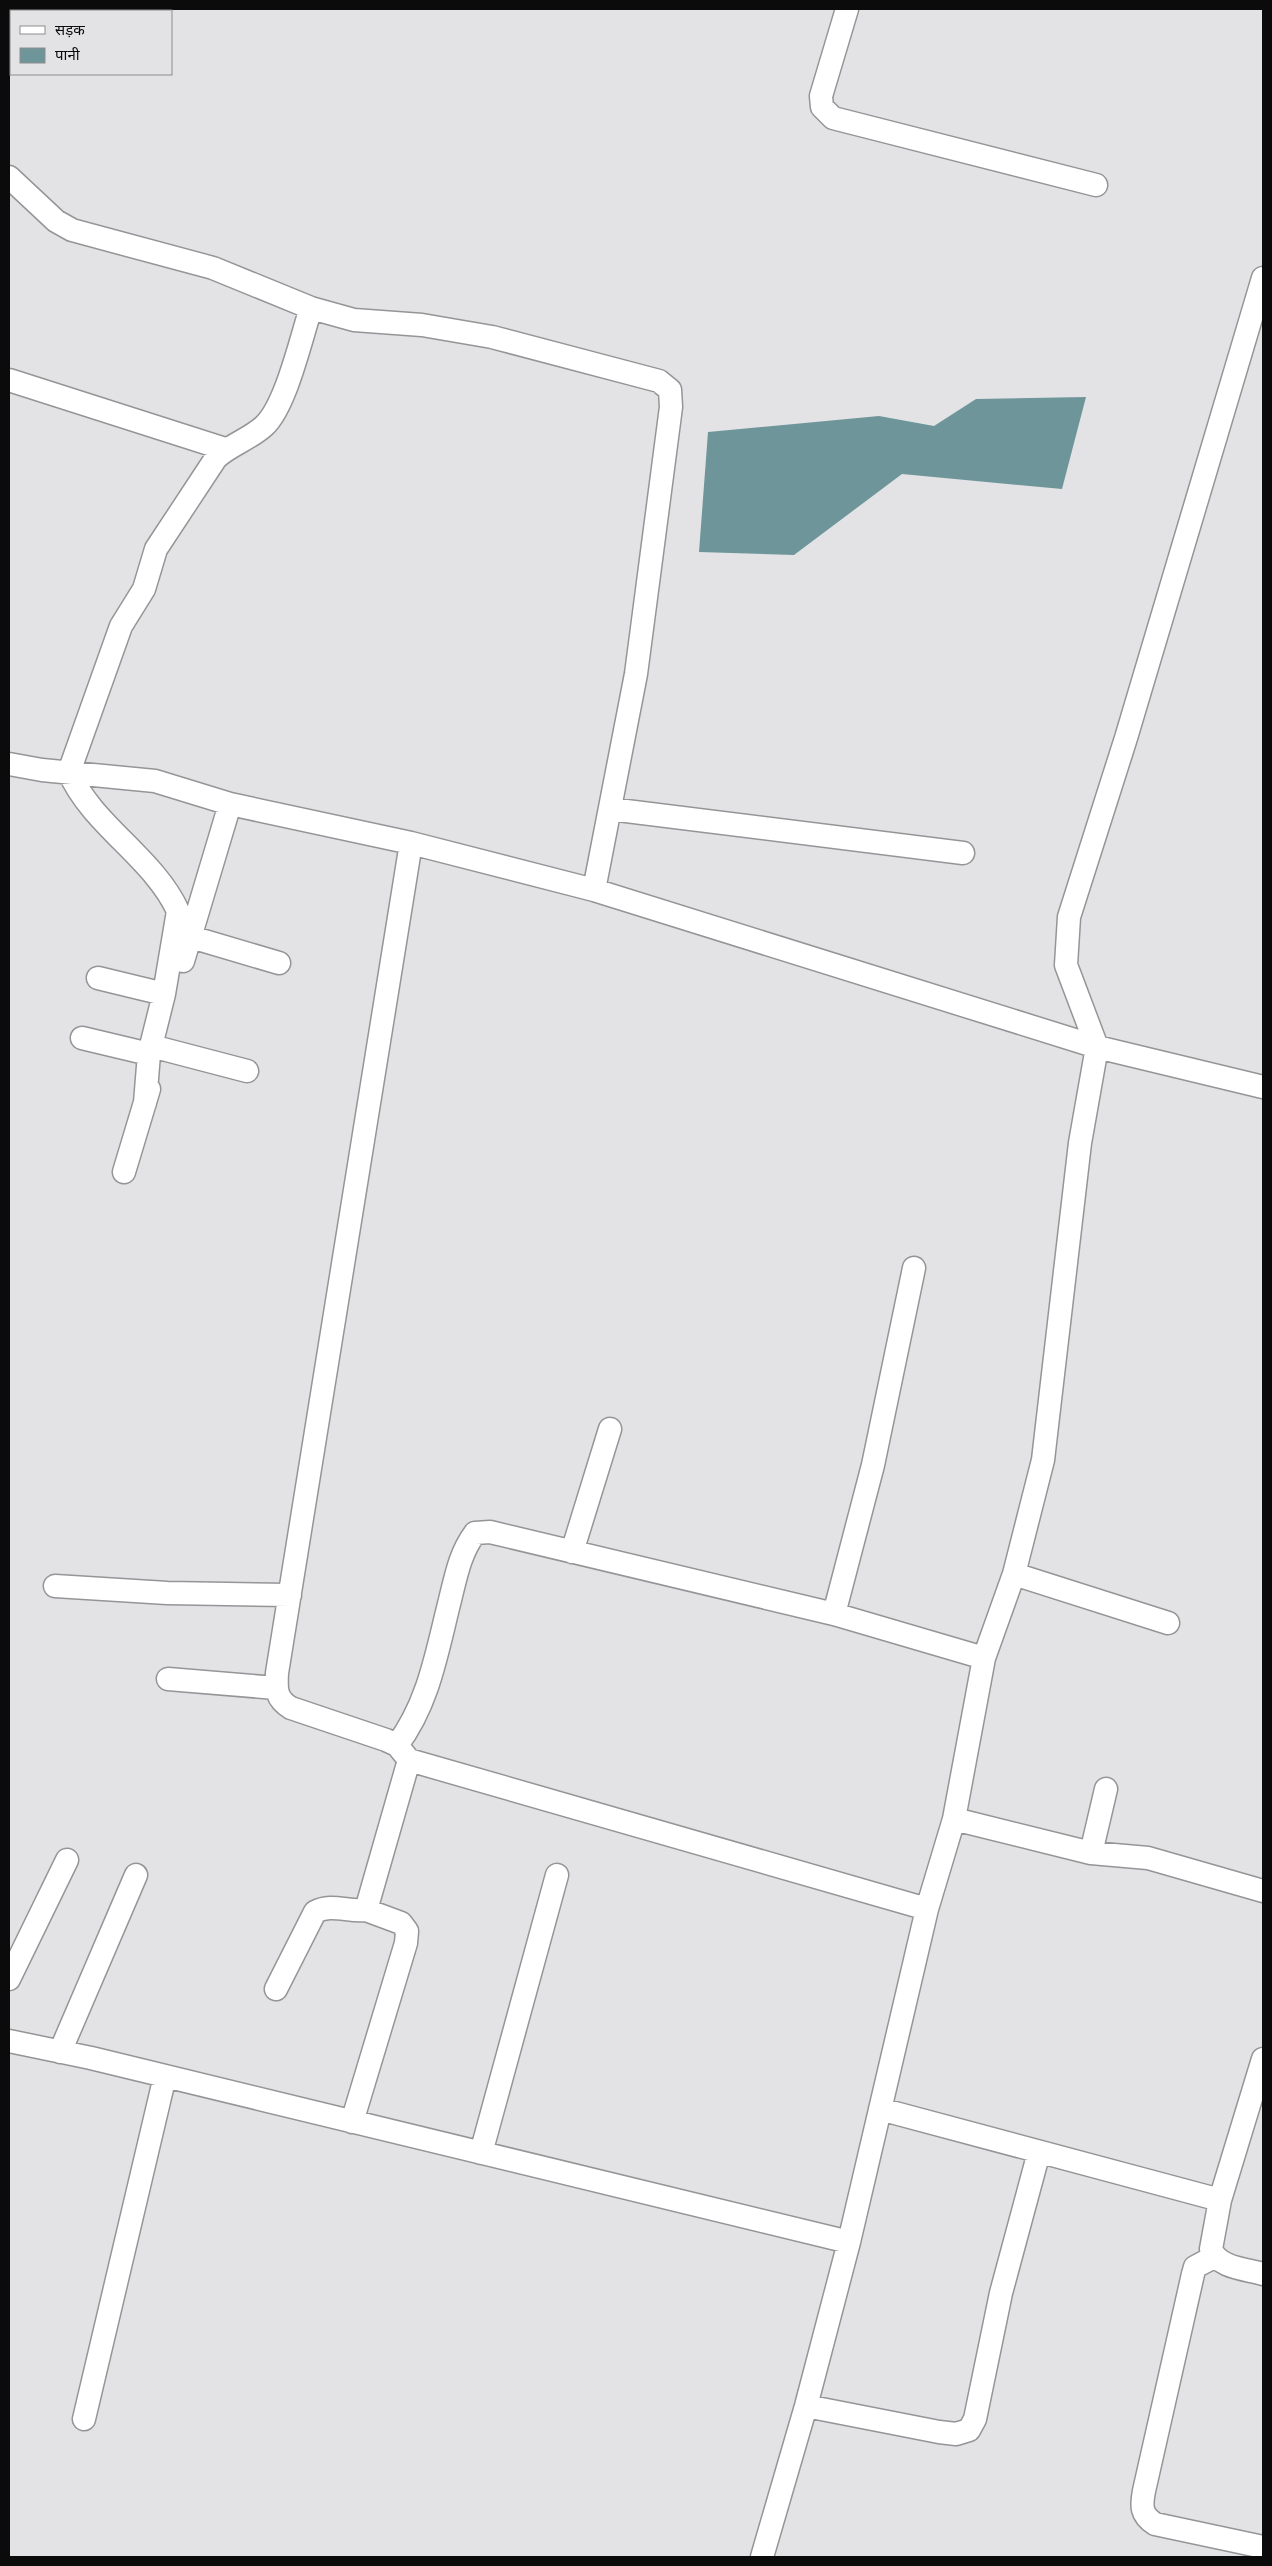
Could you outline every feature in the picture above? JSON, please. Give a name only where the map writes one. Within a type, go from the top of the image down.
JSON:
[{"type":"street","points":[[847,9],[821,96],[822,107],[833,118],[1096,185]]},
{"type":"street","points":[[9,177],[56,221],[72,230],[213,268],[311,308],[354,320],[422,325],[492,337],[659,381],[670,390],[671,406],[636,674],[594,890]]},
{"type":"street","points":[[762,2557],[806,2406],[849,2242],[927,1908],[954,1819],[984,1658],[1014,1574],[1043,1460],[1080,1143],[1097,1047],[1066,965],[1069,917],[1256,327],[1263,278]]},
{"type":"street","points":[[124,1172],[145,1102],[178,911],[173,900],[81,794],[69,772],[121,626],[144,588],[156,549],[216,458],[225,449],[263,427],[276,412],[311,308]]},
{"type":"street","points":[[9,380],[225,449]]},
{"type":"street","points":[[9,764],[42,770],[155,781],[230,804],[411,843],[594,890],[1097,1047],[1263,1088]]},
{"type":"street","points":[[154,1051],[191,937],[230,804]]},
{"type":"street","points":[[610,809],[963,853]]},
{"type":"street","points":[[411,843],[276,1688],[282,1702],[292,1708],[403,1753],[927,1908]]},
{"type":"street","points":[[191,937],[280,963]]},
{"type":"street","points":[[98,978],[164,994]]},
{"type":"street","points":[[82,1038],[248,1071]]},
{"type":"street","points":[[834,1614],[873,1465],[914,1268]]},
{"type":"street","points":[[572,1552],[610,1430]]},
{"type":"street","points":[[366,1910],[403,1753],[411,1727],[425,1696],[461,1556],[475,1533],[490,1532],[834,1614],[984,1658]]},
{"type":"street","points":[[1014,1574],[1168,1623]]},
{"type":"street","points":[[55,1586],[167,1593],[290,1596]]},
{"type":"street","points":[[168,1679],[276,1688]]},
{"type":"street","points":[[1091,1854],[1106,1789]]},
{"type":"street","points":[[954,1819],[1091,1854],[1148,1858],[1263,1891]]},
{"type":"street","points":[[9,1979],[67,1860]]},
{"type":"street","points":[[60,2052],[136,1875]]},
{"type":"street","points":[[481,2153],[557,1875]]},
{"type":"street","points":[[276,1988],[315,1912],[323,1908],[366,1910],[401,1924],[407,1931],[406,1943],[352,2122]]},
{"type":"street","points":[[9,2042],[165,2076],[849,2242]]},
{"type":"street","points":[[1263,2058],[1220,2200],[1211,2249],[1214,2257],[1230,2266],[1263,2274]]},
{"type":"street","points":[[84,2418],[165,2076]]},
{"type":"street","points":[[880,2109],[1220,2200]]},
{"type":"street","points":[[806,2406],[938,2432],[956,2434],[969,2430],[975,2419],[1001,2293],[1039,2152]]},
{"type":"street","points":[[1214,2257],[1195,2267],[1193,2274],[1144,2491],[1142,2511],[1146,2518],[1156,2524],[1262,2541]]},
{"type":"water","points":[[1086,397],[1062,489],[902,474],[794,555],[699,552],[708,432],[879,416],[934,426],[976,399]]}]
